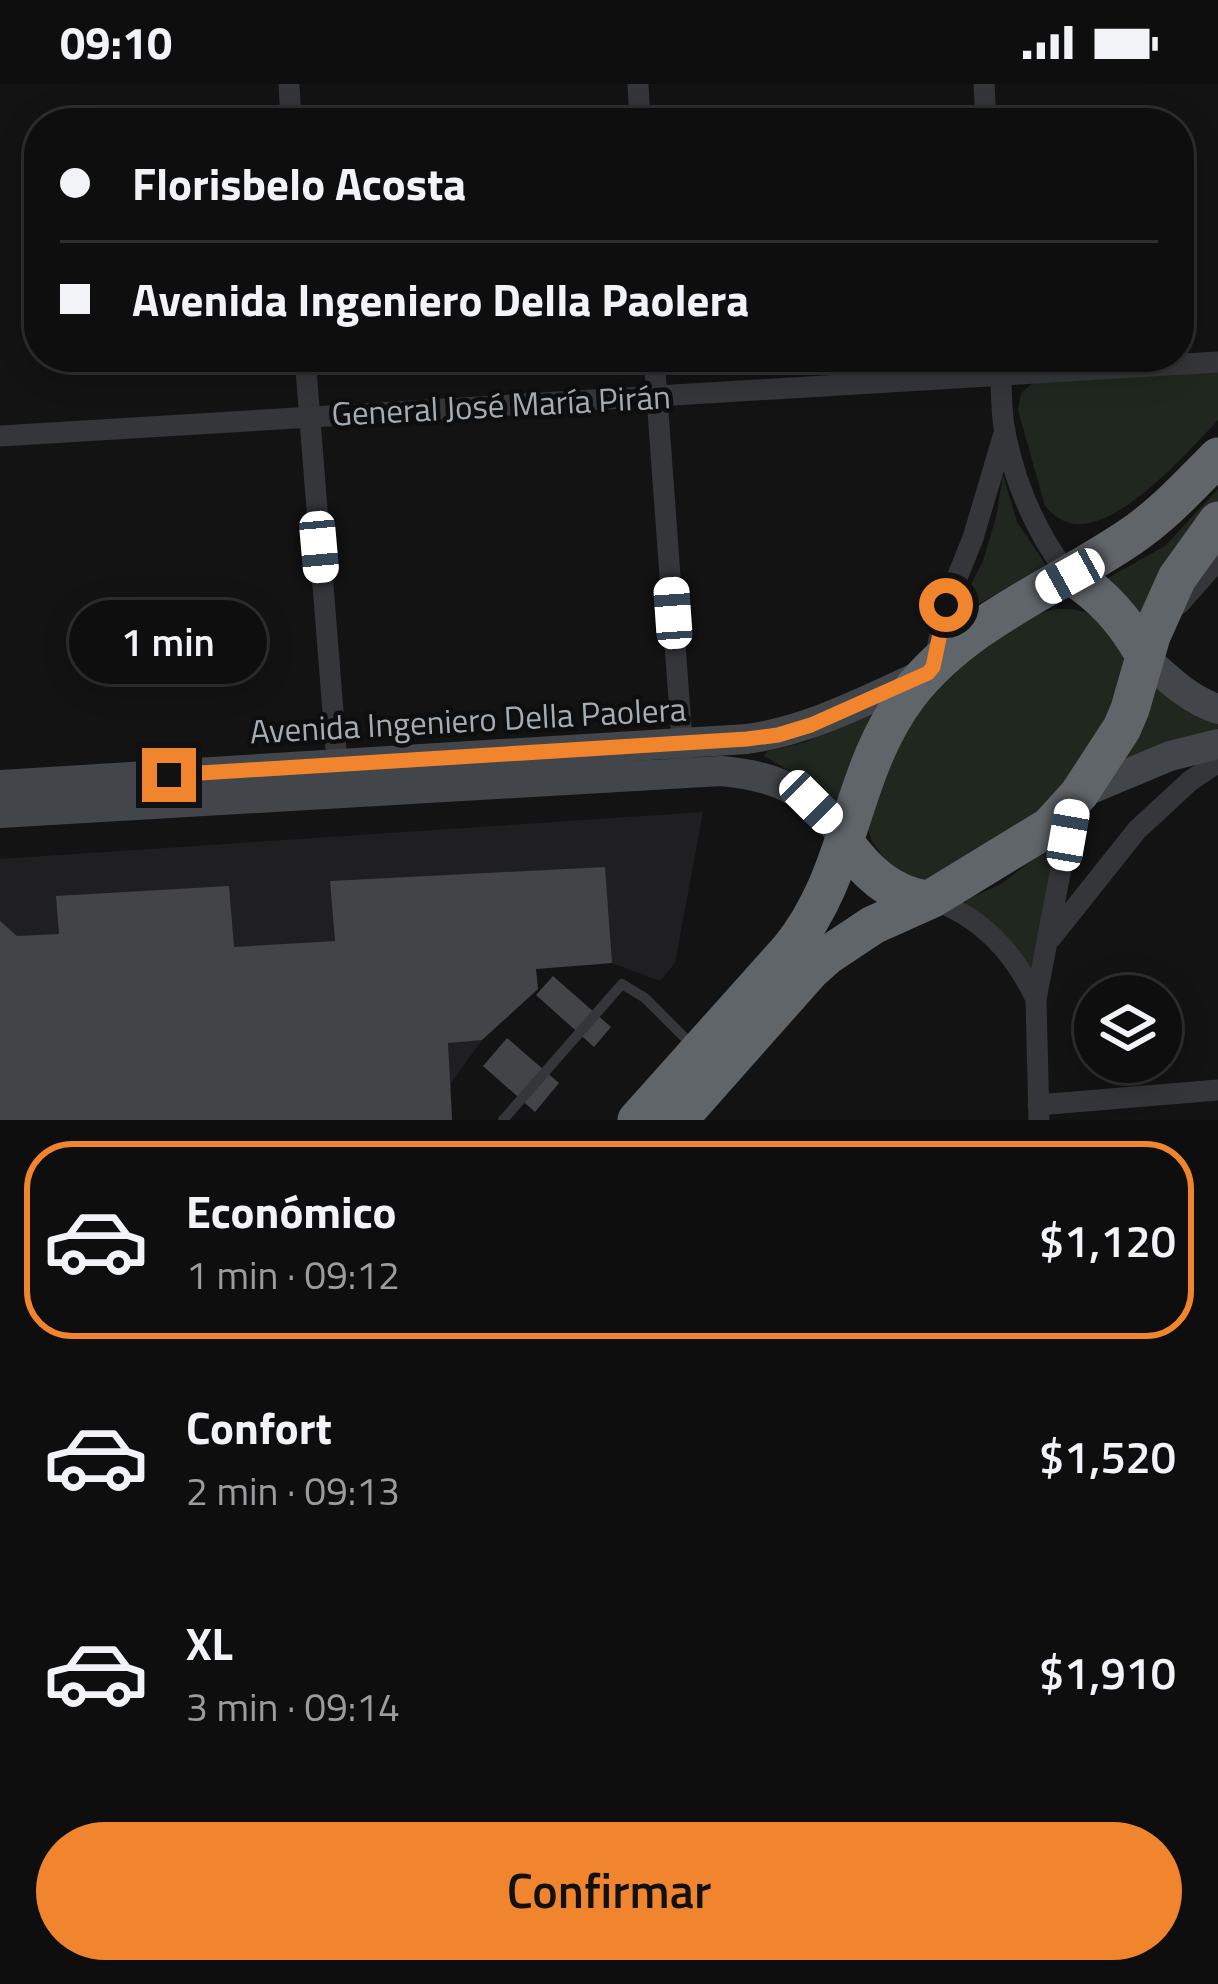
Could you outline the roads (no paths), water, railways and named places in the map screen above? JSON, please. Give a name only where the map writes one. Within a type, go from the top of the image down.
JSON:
[{"type":"highway","points":[[637,1120],[801,935],[820,906],[881,737],[930,670],[981,627],[1159,516],[1218,457]]},
{"type":"highway","points":[[678,1120],[828,955],[1048,827],[1077,796],[1122,728],[1146,649],[1177,578],[1218,521]]},
{"type":"highway","points":[[1070,575],[1122,618],[1146,649]]},
{"type":"highway","points":[[845,841],[865,869],[886,886],[928,899]]},
{"type":"main road","points":[[1146,649],[1186,692],[1218,710]]},
{"type":"main road","name":"Avenida Ingeniero Della Paolera","points":[[0,789],[338,778],[683,758],[811,725],[930,670]]},
{"type":"main road","points":[[1077,796],[1170,756],[1218,744]]},
{"type":"main road","name":"Avenida Ingeniero Della Paolera","points":[[683,758],[792,788],[845,841]]},
{"type":"main road","name":"Avenida Ingeniero Della Paolera","points":[[1,813],[338,778]]},
{"type":"street","points":[[306,372],[338,778]]},
{"type":"street","points":[[655,372],[683,758]]},
{"type":"street","name":"General José María Pirán","points":[[0,436],[656,396],[932,372]]},
{"type":"street","points":[[1001,372],[1004,430],[1018,477],[1035,524],[1070,575]]},
{"type":"street","points":[[930,670],[946,605],[973,538],[1004,430]]},
{"type":"street","points":[[1146,649],[1218,560]]},
{"type":"street","points":[[1047,943],[1138,830],[1218,762]]},
{"type":"street","points":[[0,789],[1,813]]},
{"type":"street","points":[[1077,796],[1036,999],[1039,1113],[1218,1090]]},
{"type":"street","points":[[928,899],[960,912],[992,934],[1016,963],[1036,999]]},
{"type":"lane","points":[[503,1120],[622,983],[645,998],[699,1051]]}]
